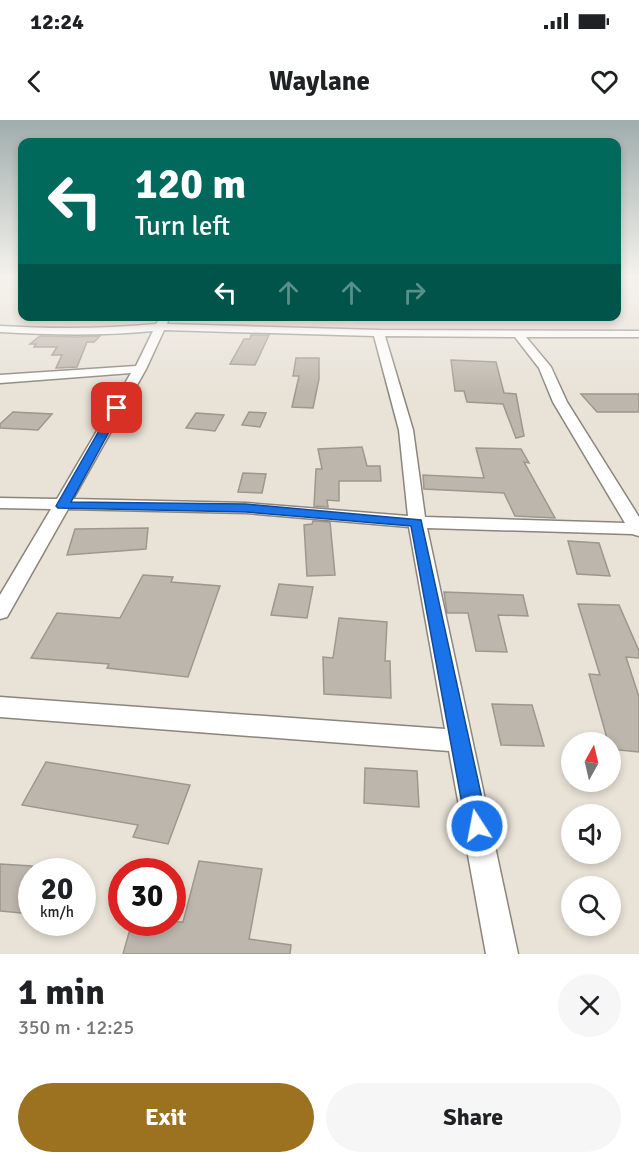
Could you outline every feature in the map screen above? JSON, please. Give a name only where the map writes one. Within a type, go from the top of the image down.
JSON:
[{"type":"street","points":[[0,612],[140,369],[163,322]]},
{"type":"street","points":[[0,329],[56,332],[120,331],[163,322],[519,334],[639,334]]},
{"type":"street","points":[[381,330],[406,430],[417,522],[502,954]]},
{"type":"street","points":[[519,334],[545,367],[560,402],[639,530]]},
{"type":"street","points":[[0,379],[140,369]]},
{"type":"street","points":[[0,503],[246,508],[417,522],[639,530]]},
{"type":"street","points":[[0,707],[460,741]]},
{"type":"building","points":[[251,335],[269,335],[255,365],[230,364],[244,339],[250,339]]},
{"type":"building","points":[[40,336],[100,336],[94,342],[87,342],[77,367],[56,368],[62,355],[52,355],[57,347],[34,347],[36,344],[30,344]]},
{"type":"building","points":[[296,358],[319,358],[319,379],[313,408],[292,407],[299,376],[293,376]]},
{"type":"building","points":[[451,360],[496,362],[504,393],[516,394],[524,436],[516,438],[503,404],[467,402],[464,391],[455,391]]},
{"type":"building","points":[[581,394],[639,394],[639,412],[597,412]]},
{"type":"building","points":[[13,412],[52,414],[38,430],[0,428],[0,424]]},
{"type":"building","points":[[249,412],[266,413],[260,427],[242,425]]},
{"type":"building","points":[[196,413],[224,415],[215,431],[186,428]]},
{"type":"building","points":[[362,447],[367,466],[380,466],[381,481],[339,481],[339,501],[327,500],[328,507],[314,506],[316,469],[322,469],[318,449]]},
{"type":"building","points":[[476,448],[521,449],[529,463],[524,462],[555,518],[515,516],[504,493],[424,489],[423,475],[484,478]]},
{"type":"building","points":[[243,473],[266,474],[262,493],[238,492]]},
{"type":"building","points":[[313,521],[330,522],[335,575],[307,576],[304,525],[312,524]]},
{"type":"building","points":[[148,528],[146,549],[67,555],[75,529]]},
{"type":"building","points":[[568,541],[599,543],[610,576],[577,574]]},
{"type":"building","points":[[143,575],[173,577],[171,582],[220,586],[188,677],[107,668],[109,664],[31,658],[57,613],[120,618]]},
{"type":"building","points":[[279,584],[313,587],[307,618],[271,615]]},
{"type":"building","points":[[444,592],[523,595],[528,616],[498,615],[507,652],[476,651],[468,613],[447,613]]},
{"type":"building","points":[[578,604],[619,605],[639,651],[639,658],[626,657],[639,697],[639,752],[621,750],[621,732],[605,732],[589,674],[600,675]]},
{"type":"building","points":[[339,618],[387,622],[385,661],[390,661],[391,698],[324,694],[323,657],[333,658]]},
{"type":"building","points":[[492,704],[532,705],[544,746],[501,745]]},
{"type":"building","points":[[46,762],[190,785],[168,844],[133,837],[138,825],[22,805]]},
{"type":"building","points":[[365,768],[417,771],[419,807],[364,803]]},
{"type":"building","points":[[199,861],[262,869],[249,939],[291,945],[290,954],[123,954],[128,936],[186,936],[186,911]]},
{"type":"building","points":[[0,864],[18,865],[18,913],[0,911]]},
{"type":"route","points":[[117,408],[62,506],[246,508],[417,522],[477,826]]}]
